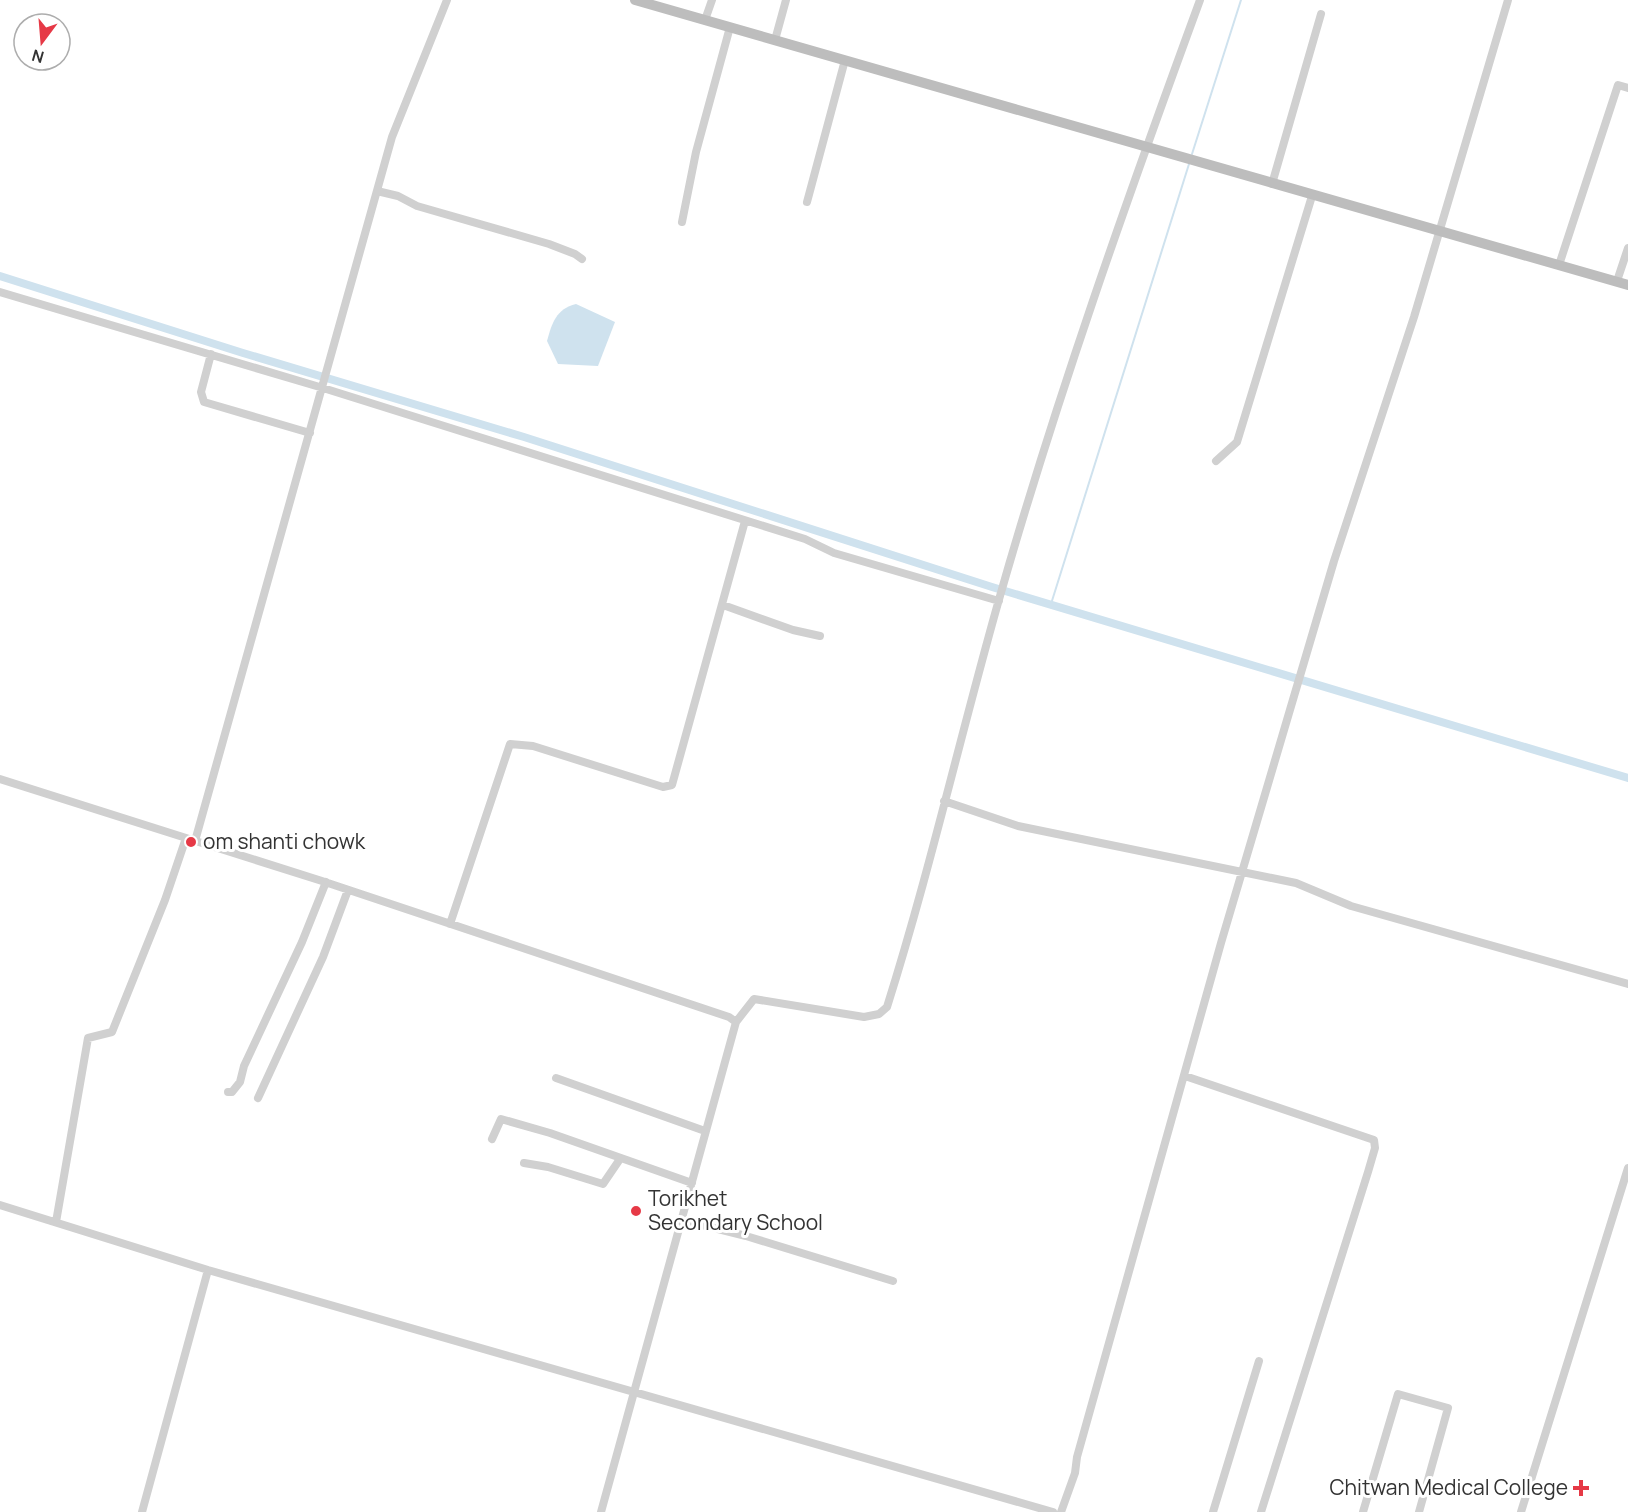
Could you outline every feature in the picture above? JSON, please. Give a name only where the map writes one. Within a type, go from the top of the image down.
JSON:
[{"type":"street","points":[[195,841],[392,137],[447,0]]},
{"type":"street","points":[[635,0],[1312,196],[1622,283],[1628,248]]},
{"type":"street","points":[[705,20],[712,0]]},
{"type":"street","points":[[775,40],[786,0]]},
{"type":"street","points":[[601,1512],[636,1393],[736,1022],[754,999],[864,1017],[879,1014],[887,1007],[1000,597],[1057,413],[1146,147],[1200,0]]},
{"type":"street","points":[[1061,1512],[1075,1473],[1077,1457],[1243,872],[1341,540],[1440,232],[1508,0]]},
{"type":"street","points":[[1272,184],[1321,14]]},
{"type":"street","points":[[682,222],[696,152],[730,27]]},
{"type":"street","points":[[807,202],[845,60]]},
{"type":"street","points":[[1558,265],[1618,85],[1628,88]]},
{"type":"street","points":[[377,191],[398,196],[417,206],[549,244],[582,259]]},
{"type":"street","points":[[1216,461],[1238,442],[1312,196]]},
{"type":"street","points":[[0,292],[323,388],[805,539],[834,553],[1000,597]]},
{"type":"street","points":[[211,354],[201,392],[204,402],[310,434]]},
{"type":"street","points":[[450,924],[510,744],[541,748],[663,787],[672,785],[745,521]]},
{"type":"street","points":[[723,605],[793,630],[820,636]]},
{"type":"street","points":[[0,779],[326,882],[729,1017],[736,1022]]},
{"type":"street","points":[[944,801],[1018,826],[1296,883],[1351,906],[1628,984]]},
{"type":"street","points":[[56,1222],[88,1038],[112,1032],[165,900],[186,838]]},
{"type":"street","points":[[228,1092],[232,1092],[240,1082],[244,1066],[302,942],[326,882]]},
{"type":"street","points":[[258,1098],[336,927],[348,890]]},
{"type":"street","points":[[1185,1076],[1374,1140],[1375,1148],[1365,1184],[1261,1512]]},
{"type":"street","points":[[556,1078],[705,1131]]},
{"type":"street","points":[[492,1139],[501,1119],[692,1183]]},
{"type":"street","points":[[524,1163],[548,1167],[603,1184],[620,1159]]},
{"type":"street","points":[[1521,1512],[1628,1168]]},
{"type":"street","points":[[0,1205],[208,1270],[1053,1512]]},
{"type":"street","points":[[682,1220],[746,1236],[893,1281]]},
{"type":"street","points":[[142,1512],[208,1270]]},
{"type":"street","points":[[1213,1512],[1259,1361]]},
{"type":"street","points":[[1363,1512],[1398,1394],[1448,1408],[1419,1512]]},
{"type":"water","points":[[576,304],[615,322],[598,366],[558,364],[547,341],[559,313]]},
{"type":"waterway","points":[[1192,154],[1241,0]]},
{"type":"waterway","points":[[1051,604],[1189,164]]},
{"type":"waterway","points":[[0,276],[243,353],[524,437],[992,587],[1628,778]]},
{"type":"place","name":"om shanti chowk","points":[[191,842]]},
{"type":"place","name":"Torikhet Secondary School","points":[[636,1211]]},
{"type":"place","name":"Chitwan Medical College","points":[[1581,1488]]}]
